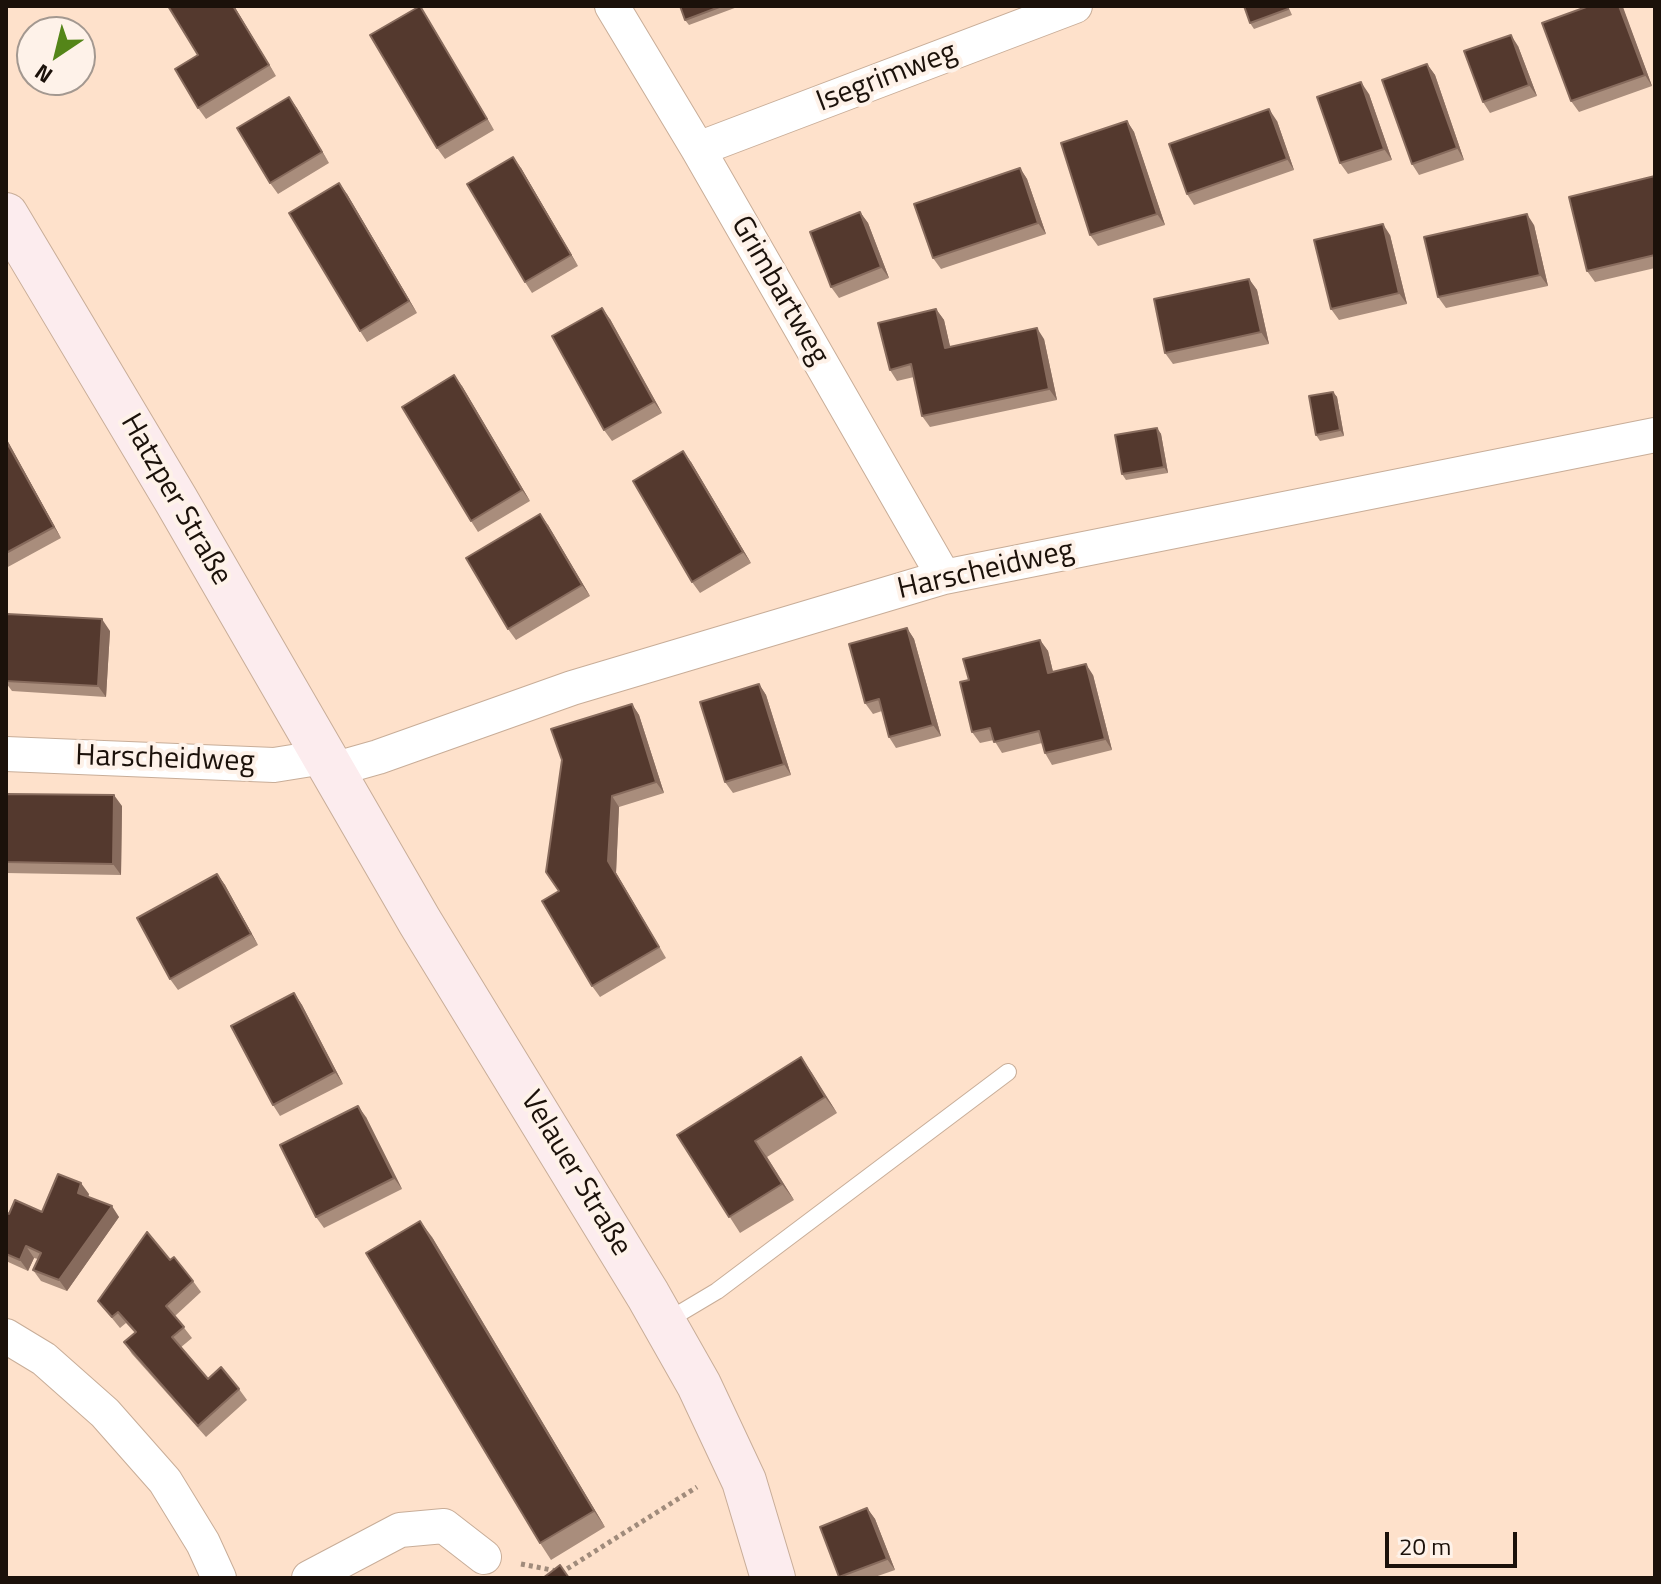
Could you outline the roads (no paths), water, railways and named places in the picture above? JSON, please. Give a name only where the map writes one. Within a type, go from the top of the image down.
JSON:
[{"type":"main road","name":"Hatzper Straße","points":[[6,215],[333,771]]},
{"type":"main road","name":"Velauer Straße","points":[[333,771],[420,922],[699,1385],[744,1481],[773,1578]]},
{"type":"street","name":"Grimbartweg","points":[[612,6],[698,149],[944,577]]},
{"type":"street","name":"Isegrimweg","points":[[698,149],[1075,6]]},
{"type":"street","name":"Harscheidweg","points":[[6,754],[274,765],[333,771],[572,688],[944,577],[1655,435]]},
{"type":"street","points":[[6,1336],[44,1359],[105,1413],[165,1481],[203,1543],[219,1578]]},
{"type":"street","points":[[309,1578],[400,1530],[444,1526],[484,1557]]},
{"type":"lane","points":[[664,1323],[717,1291],[1008,1072]]}]
